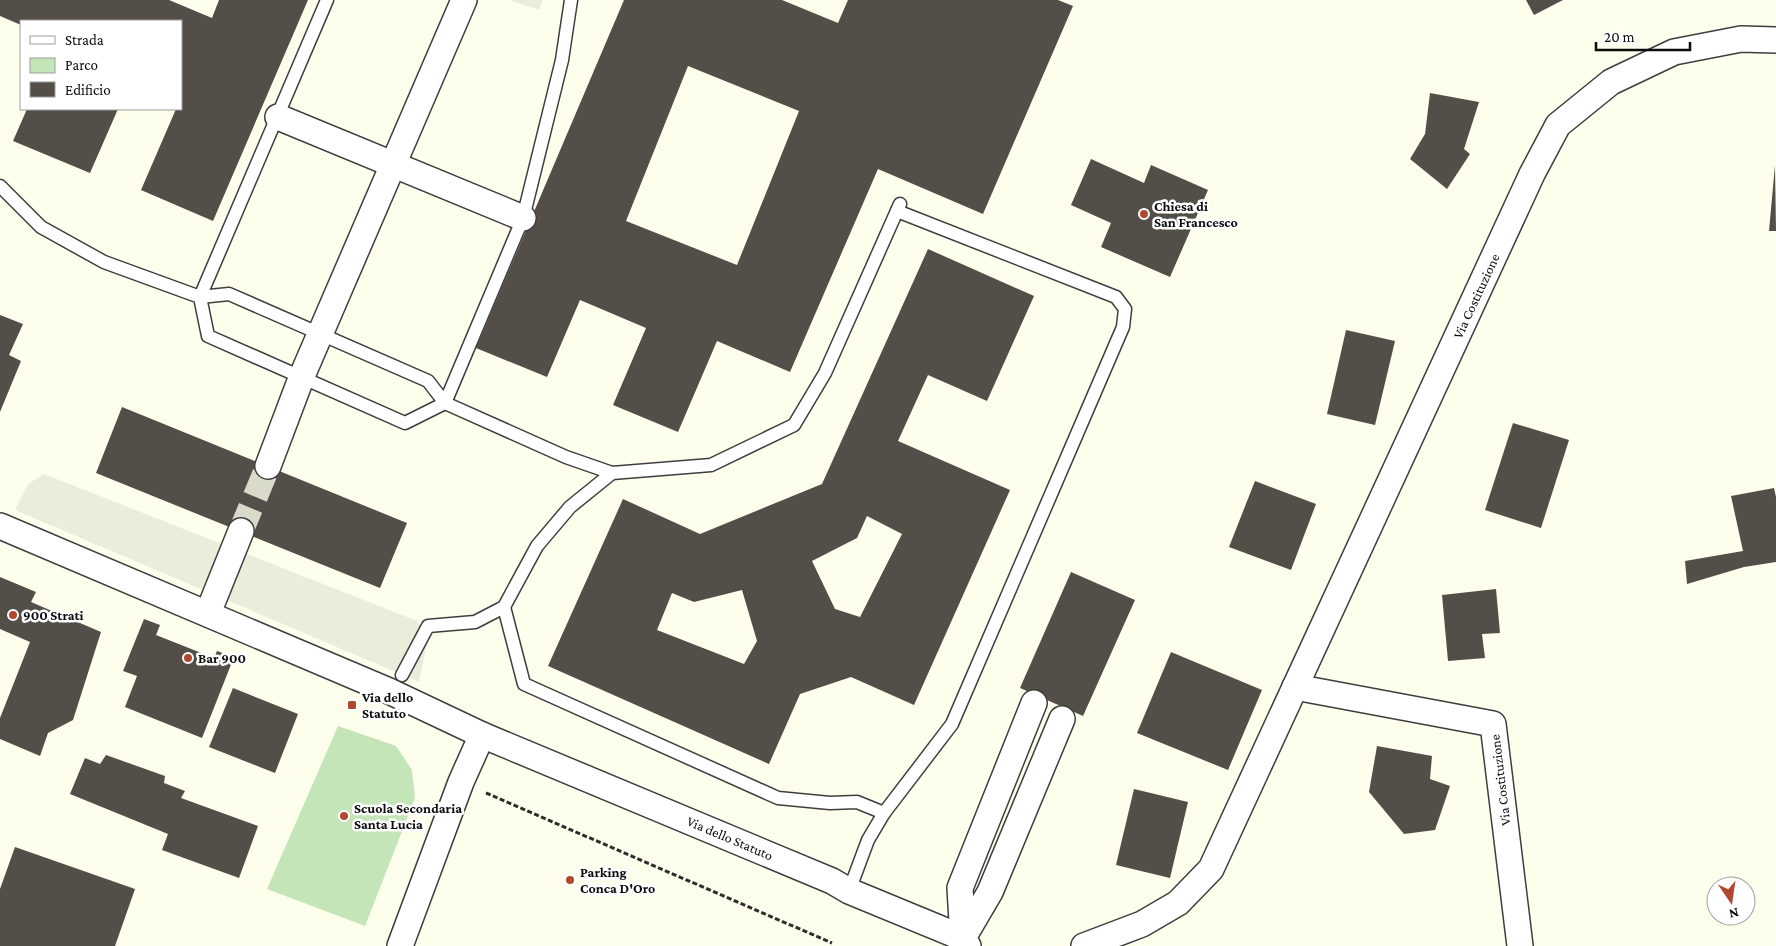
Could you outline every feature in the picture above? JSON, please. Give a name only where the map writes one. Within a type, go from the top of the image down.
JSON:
[{"type":"street","points":[[268,466],[302,376],[392,163],[464,0]]},
{"type":"street","name":"Via Costituzione","points":[[1084,946],[1142,924],[1178,903],[1211,869],[1532,174],[1558,126],[1611,82],[1674,52],[1741,40],[1776,40]]},
{"type":"street","points":[[278,117],[523,218]]},
{"type":"street","name":"Via dello Statuto","points":[[0,526],[208,613],[395,683],[482,736],[832,881],[849,891],[965,942]]},
{"type":"street","points":[[208,613],[241,531]]},
{"type":"street","name":"Via Costituzione","points":[[1295,687],[1493,724],[1520,946]]},
{"type":"street","points":[[965,942],[960,888],[1034,703]]},
{"type":"street","points":[[965,942],[990,892],[1062,718]]},
{"type":"street","points":[[400,946],[461,782],[482,736]]},
{"type":"lane","points":[[327,0],[200,296],[208,336],[405,422],[445,402],[523,218],[562,60],[571,0]]},
{"type":"lane","points":[[0,186],[41,228],[104,262],[200,296],[228,294],[428,380],[445,402],[566,457],[612,473],[711,465],[794,425],[825,373],[899,207],[1116,297],[1125,309],[1123,327],[952,724],[884,813],[868,840],[849,891]]},
{"type":"lane","points":[[395,683],[428,626],[475,622],[504,607],[537,546],[570,506],[612,473]]},
{"type":"lane","points":[[504,607],[524,684],[778,798],[830,804],[857,802],[884,813]]},
{"type":"path","points":[[461,782],[832,943]]},
{"type":"green space","points":[[338,726],[396,746],[412,770],[415,798],[365,926],[267,889]]},
{"type":"shaded area","points":[[509,0],[543,0],[539,10]]},
{"type":"shaded area","points":[[44,474],[417,621],[428,637],[419,682],[15,510],[28,484]]},
{"type":"building","points":[[0,0],[169,0],[212,18],[219,0],[308,0],[213,221],[141,190],[176,110],[182,110],[182,20],[20,20],[20,25],[0,16]]},
{"type":"building","points":[[624,0],[782,0],[838,23],[848,0],[1058,0],[1073,6],[983,214],[878,169],[790,372],[717,341],[678,432],[613,405],[646,328],[580,300],[547,377],[476,348]],"holes":[[[688,66],[799,111],[737,265],[626,221]]]},
{"type":"building","points":[[1526,0],[1563,0],[1534,15]]},
{"type":"building","points":[[1430,93],[1479,102],[1464,149],[1470,154],[1447,189],[1410,159],[1425,134]]},
{"type":"building","points":[[27,110],[118,110],[90,173],[13,141]]},
{"type":"building","name":"Chiesa di San Francesco","points":[[1091,159],[1144,183],[1151,165],[1208,190],[1170,277],[1101,247],[1111,223],[1071,205]]},
{"type":"building","points":[[1775,165],[1776,231],[1769,231]]},
{"type":"building","points":[[928,249],[1034,296],[987,401],[928,375],[898,441],[1010,490],[914,705],[851,677],[800,694],[769,764],[548,666],[623,499],[700,534],[822,484]],"holes":[[[867,516],[902,534],[860,617],[835,609],[812,561],[857,538]],[[742,590],[757,641],[744,664],[657,630],[672,593],[694,602]]]},
{"type":"building","points":[[0,315],[23,324],[9,355],[21,361],[0,412]]},
{"type":"building","points":[[1346,330],[1395,341],[1375,425],[1327,414]]},
{"type":"building","points":[[122,407],[407,523],[380,588],[96,473]]},
{"type":"building","points":[[1513,423],[1569,440],[1541,528],[1485,510]]},
{"type":"building","points":[[1255,481],[1316,504],[1291,570],[1229,547]]},
{"type":"building","points":[[1774,488],[1776,497],[1776,562],[1744,567],[1687,584],[1685,561],[1743,551],[1731,496]]},
{"type":"building","points":[[1071,572],[1135,600],[1083,716],[1020,688]]},
{"type":"building","points":[[0,577],[36,592],[31,602],[101,632],[73,720],[48,733],[40,756],[0,739],[0,718],[30,642],[0,629]]},
{"type":"building","points":[[1496,589],[1500,633],[1482,634],[1485,658],[1448,661],[1442,595]]},
{"type":"building","points":[[144,619],[160,625],[156,635],[214,658],[217,651],[234,657],[202,738],[125,707],[137,676],[123,671]]},
{"type":"building","points":[[1171,652],[1262,690],[1228,770],[1137,733]]},
{"type":"building","points":[[233,688],[298,714],[275,773],[209,747]]},
{"type":"building","points":[[1377,746],[1432,756],[1430,779],[1450,786],[1435,830],[1404,834],[1369,792]]},
{"type":"building","points":[[106,755],[165,776],[164,783],[185,791],[181,798],[258,826],[239,878],[162,850],[168,834],[70,794],[85,758],[100,764]]},
{"type":"building","points":[[1134,789],[1188,802],[1170,878],[1116,865]]},
{"type":"building","points":[[15,847],[135,889],[115,946],[0,946],[0,889]]},
{"type":"tunnel","points":[[241,531],[268,466]]},
{"type":"place","name":"Chiesa di San Francesco","points":[[1144,214]]},
{"type":"place","name":"900 Strati","points":[[13,615]]},
{"type":"place","name":"Bar 900","points":[[188,658]]},
{"type":"place","name":"Via dello Statuto","points":[[352,705]]},
{"type":"place","name":"Scuola Secondaria Santa Lucia","points":[[344,816]]},
{"type":"place","name":"Parking Conca D'Oro","points":[[570,880]]}]
